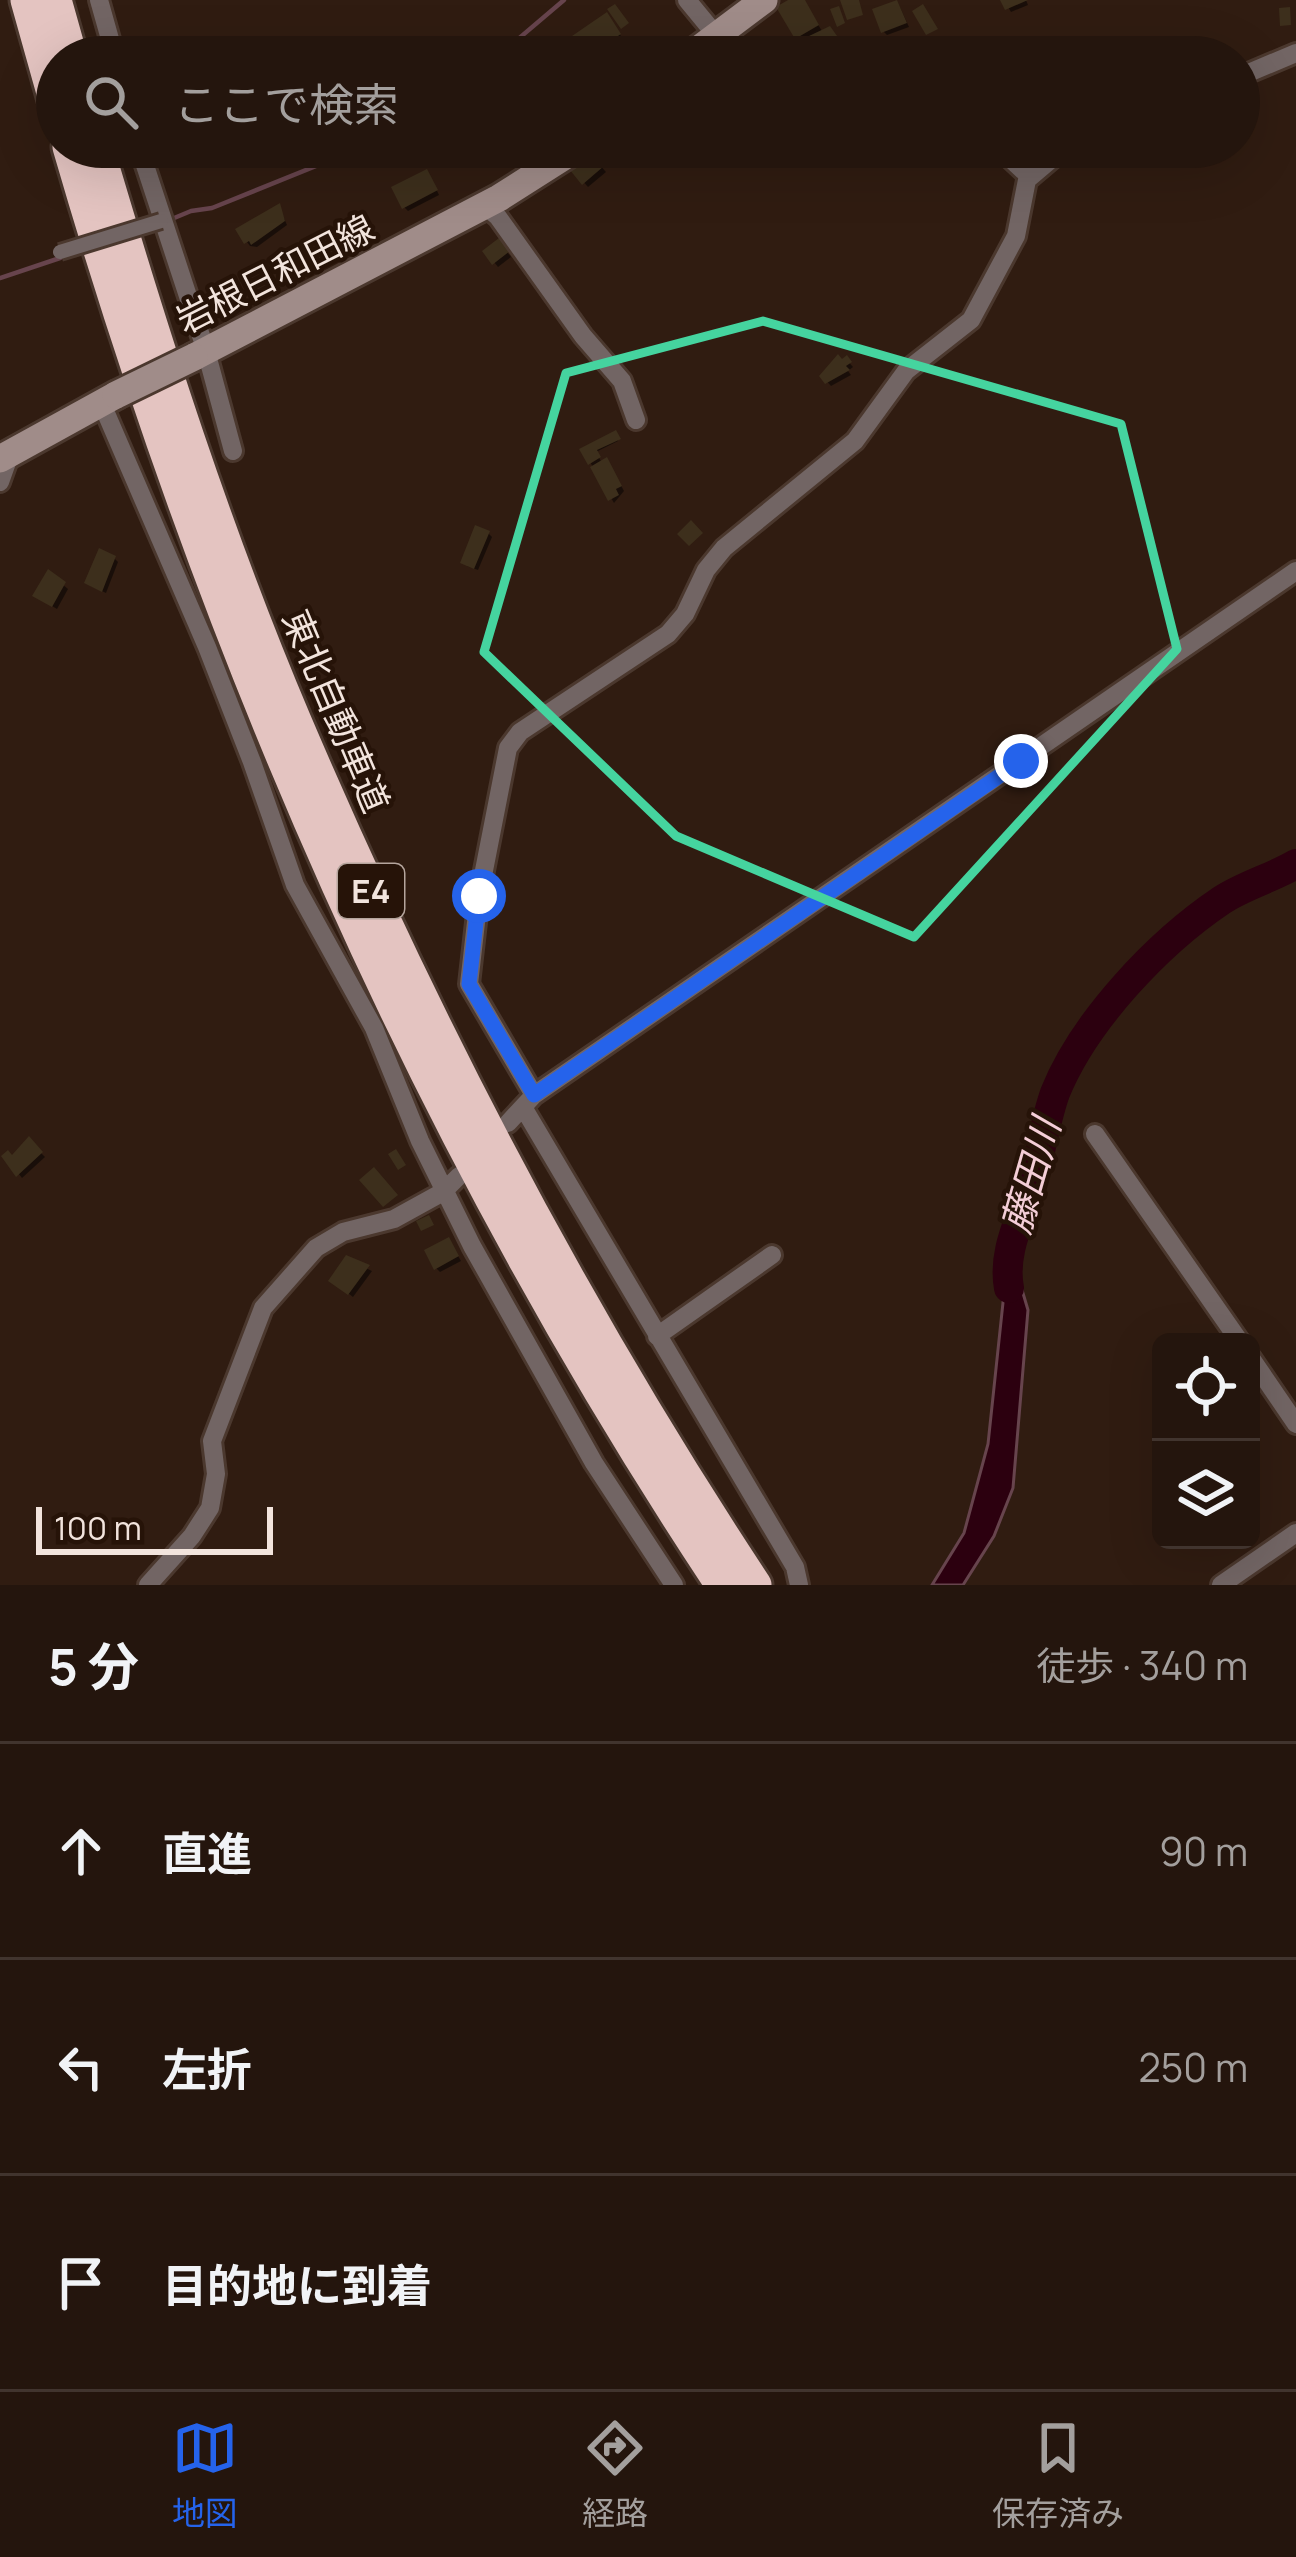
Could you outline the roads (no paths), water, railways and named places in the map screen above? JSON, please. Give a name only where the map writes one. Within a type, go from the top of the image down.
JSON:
[{"type":"highway","points":[[27,0],[37,36]]},
{"type":"highway","points":[[55,0],[65,36]]},
{"type":"highway","name":"東北自動車道","points":[[75,168],[166,457],[254,689],[334,877],[497,1206],[576,1347],[722,1585]]},
{"type":"highway","name":"東北自動車道","points":[[104,168],[190,443],[293,718],[408,973],[602,1336],[755,1585]]},
{"type":"main road","points":[[713,36],[764,0]]},
{"type":"main road","name":"岩根日和田線","points":[[5,456],[484,206],[545,168]]},
{"type":"street","points":[[99,0],[109,36]]},
{"type":"street","points":[[687,0],[715,34]]},
{"type":"street","points":[[1260,68],[1296,53]]},
{"type":"street","points":[[146,168],[233,451]]},
{"type":"street","points":[[1020,168],[1030,177]]},
{"type":"street","points":[[799,1585],[795,1567],[657,1336],[469,984],[476,917],[508,748],[520,732],[668,634],[724,548],[855,441],[906,370],[971,320],[1016,236],[1030,177],[1041,168]]},
{"type":"street","points":[[484,206],[622,381],[636,420]]},
{"type":"street","points":[[59,253],[161,221]]},
{"type":"street","points":[[109,400],[253,761],[295,885],[374,1028],[443,1192],[575,1432],[674,1585]]},
{"type":"street","points":[[0,482],[5,456]]},
{"type":"street","points":[[508,1123],[528,1101],[1296,571]]},
{"type":"street","points":[[1095,1134],[1234,1333]]},
{"type":"street","points":[[148,1585],[210,1508],[216,1474],[212,1441],[262,1308],[316,1248],[343,1232],[394,1219],[443,1192],[459,1176]]},
{"type":"street","points":[[657,1336],[772,1255]]},
{"type":"street","points":[[1260,1371],[1296,1424]]},
{"type":"street","points":[[1221,1585],[1296,1533]]},
{"type":"waterway","points":[[522,36],[564,0]]},
{"type":"waterway","points":[[167,221],[311,168]]},
{"type":"waterway","points":[[0,278],[60,258]]},
{"type":"waterway","name":"藤田川","points":[[1009,1288],[1011,1247],[1055,1093],[1084,1039],[1125,986],[1173,938],[1231,895],[1296,864]]}]
